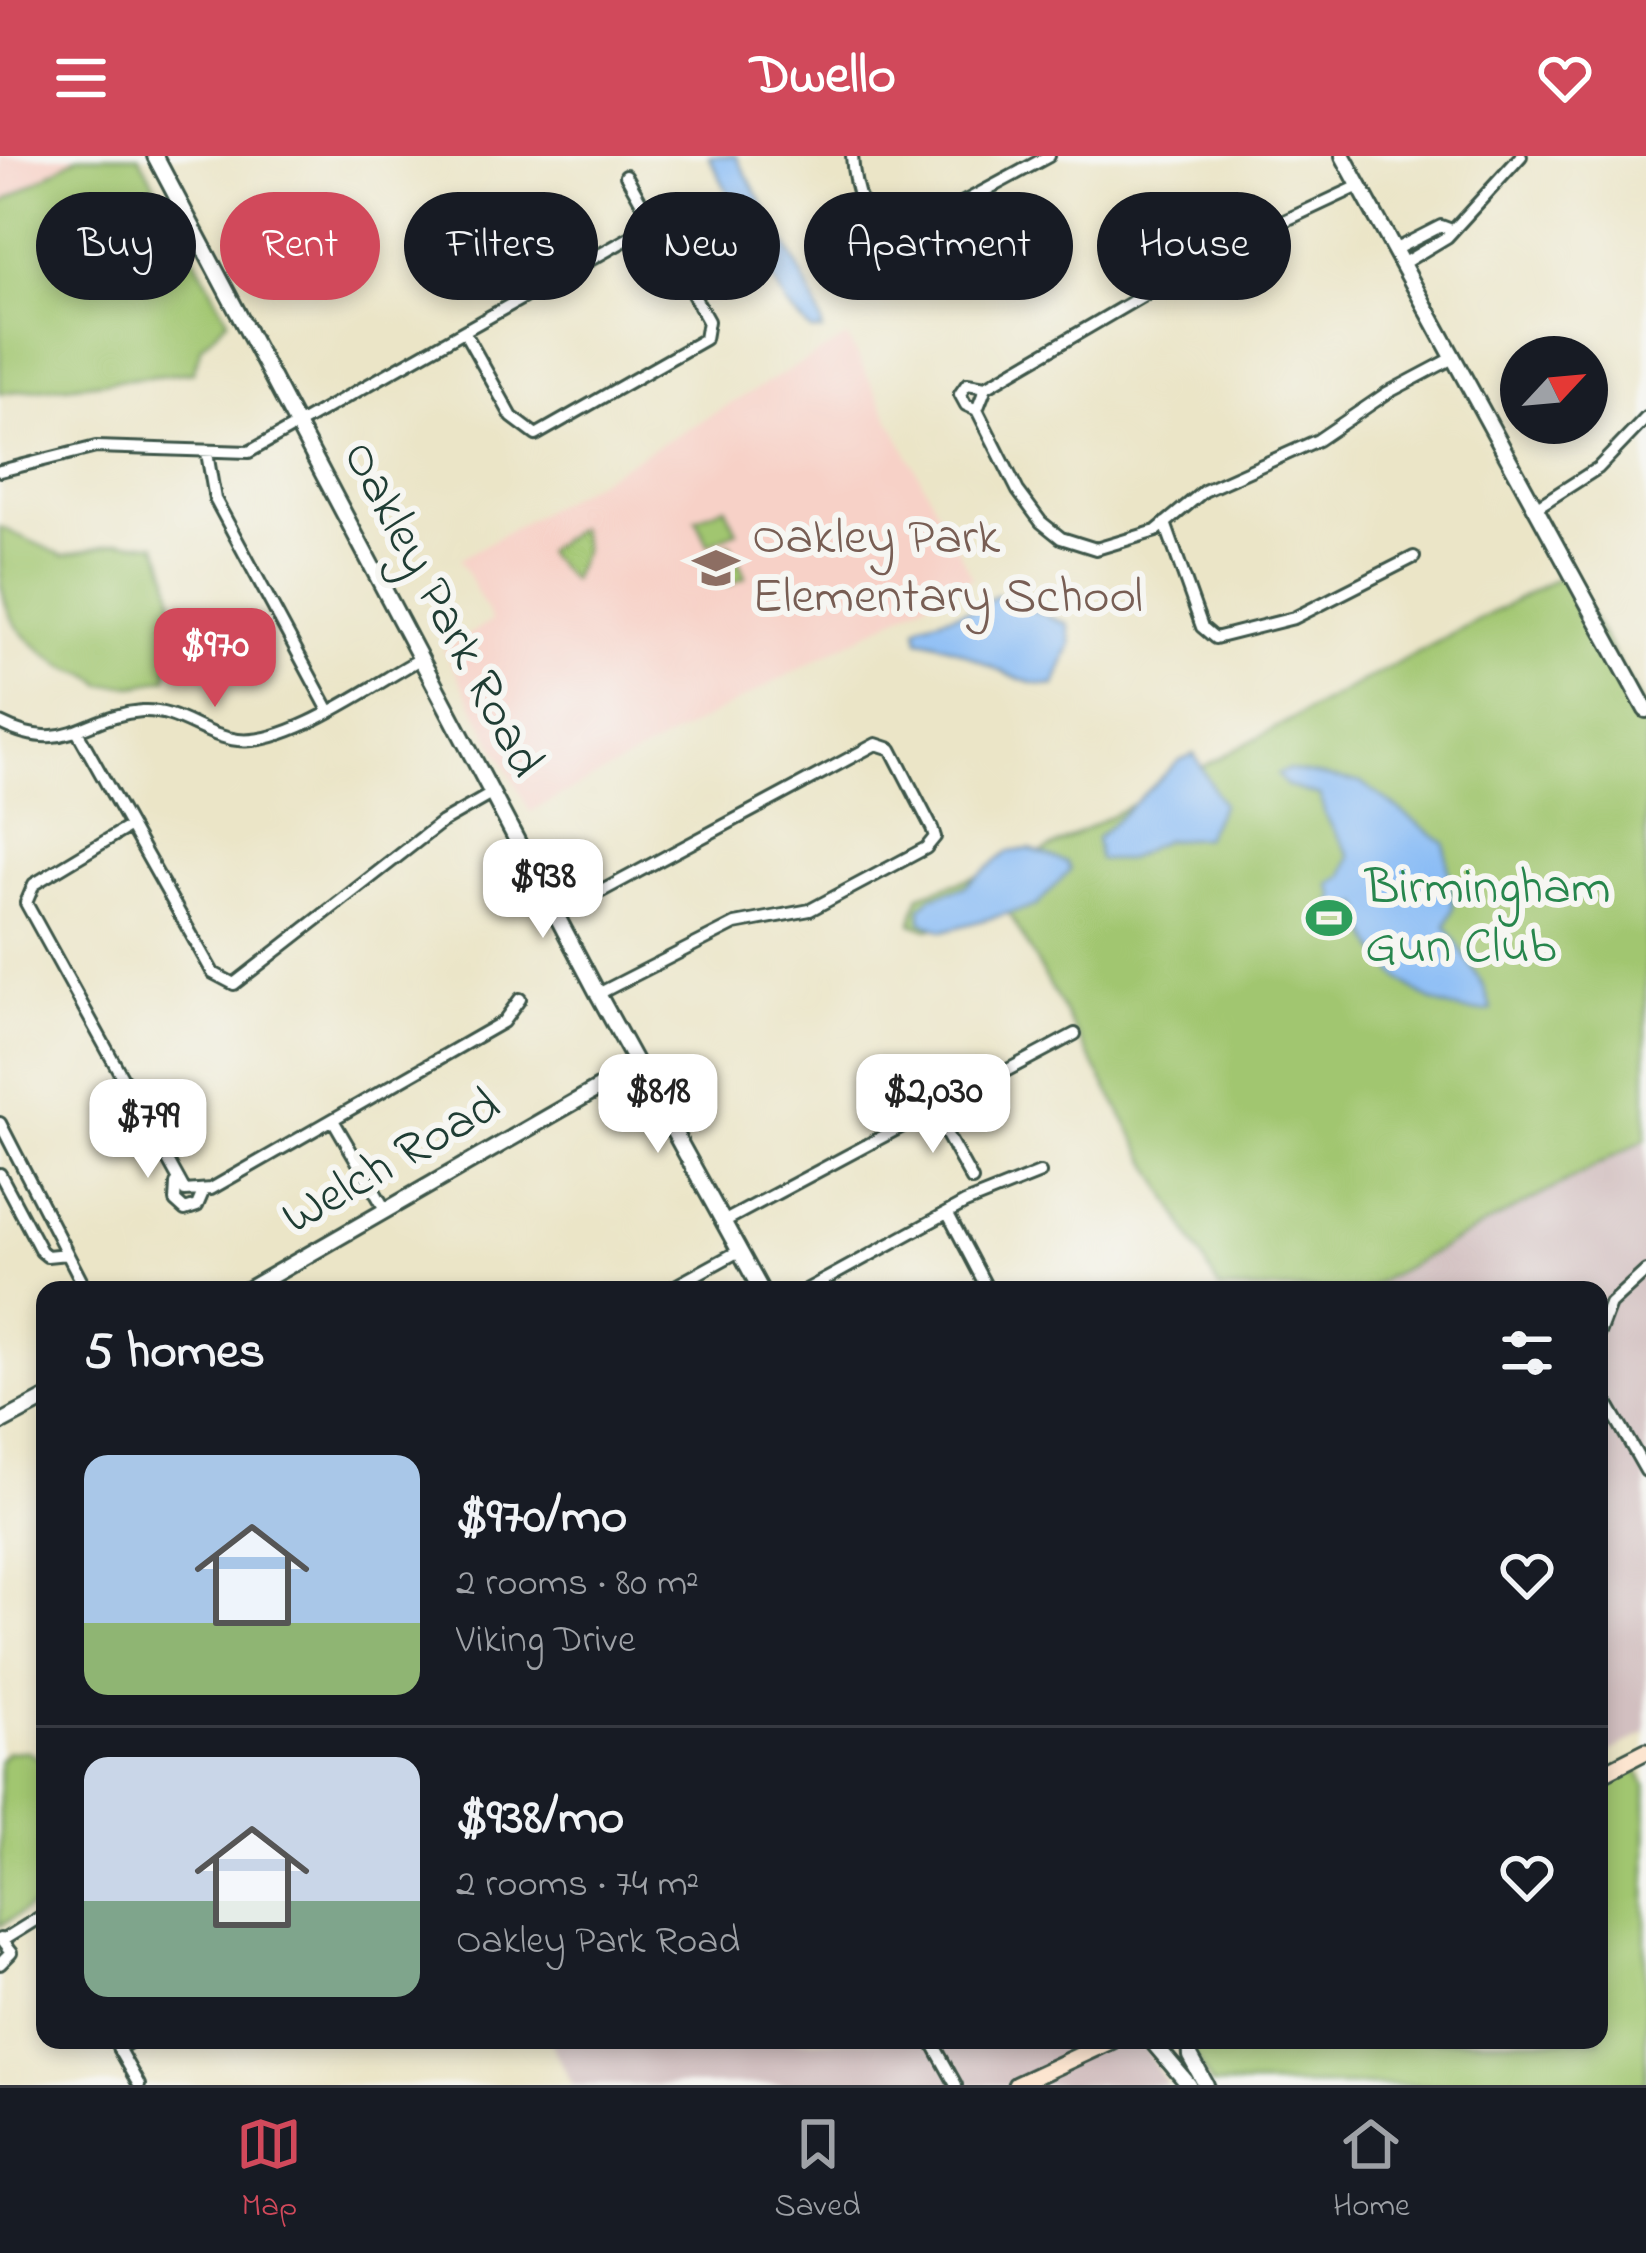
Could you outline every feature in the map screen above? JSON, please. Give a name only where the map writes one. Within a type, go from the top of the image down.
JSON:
[{"type":"main road","points":[[1608,1770],[1646,1750]]},
{"type":"main road","points":[[1045,2069],[1073,2049]]},
{"type":"main road","points":[[1016,2085],[1092,2049]]},
{"type":"street","name":"Oakley Park Road","points":[[155,156],[598,994],[756,1281]]},
{"type":"street","points":[[852,156],[858,192]]},
{"type":"street","points":[[984,192],[1049,156]]},
{"type":"street","points":[[1343,156],[1646,710]]},
{"type":"street","points":[[1398,257],[1439,244],[1521,156]]},
{"type":"street","points":[[626,175],[636,192]]},
{"type":"street","points":[[1359,186],[1216,253],[986,387],[973,405],[1025,502],[1061,538],[1096,549],[1136,540],[1218,483],[1318,440],[1387,393],[1454,358]]},
{"type":"street","points":[[0,471],[96,448],[249,452],[622,242]]},
{"type":"street","points":[[465,333],[512,417],[536,435],[618,393],[705,339],[710,329],[695,300]]},
{"type":"street","points":[[1534,509],[1598,468],[1646,418]]},
{"type":"street","points":[[207,454],[215,499],[328,709]]},
{"type":"street","points":[[1165,523],[1202,627],[1214,638],[1294,618],[1414,556]]},
{"type":"street","points":[[0,723],[28,734],[79,733],[120,716],[156,711],[224,738],[253,740],[281,734],[422,658]]},
{"type":"street","points":[[79,733],[127,828],[212,973],[234,984],[442,822],[494,794]]},
{"type":"street","points":[[557,915],[882,744],[891,749],[932,828],[931,844],[810,910],[735,924],[598,994]]},
{"type":"street","points":[[127,828],[34,884],[26,903],[176,1184],[190,1193],[202,1192],[503,1022],[520,999]]},
{"type":"street","points":[[722,1222],[1075,1034]]},
{"type":"street","name":"Welch Road","points":[[264,1281],[637,1066]]},
{"type":"street","points":[[933,1110],[972,1180]]},
{"type":"street","points":[[333,1120],[386,1211]]},
{"type":"street","points":[[0,1123],[81,1281]]},
{"type":"street","points":[[823,1281],[948,1214],[1040,1172]]},
{"type":"street","points":[[0,1174],[41,1252],[67,1254]]},
{"type":"street","points":[[948,1214],[983,1281]]},
{"type":"street","points":[[684,1281],[739,1251]]},
{"type":"street","points":[[1608,1309],[1646,1271]]},
{"type":"street","points":[[0,1423],[36,1404]]},
{"type":"street","points":[[1608,1405],[1646,1471]]},
{"type":"street","points":[[0,1964],[11,1953],[2,1940],[36,1919]]},
{"type":"street","points":[[119,2049],[139,2085]]},
{"type":"street","points":[[936,2049],[956,2085]]},
{"type":"street","points":[[1159,2049],[1189,2085]]},
{"type":"street","points":[[1190,2049],[1206,2085]]},
{"type":"shaded area","points":[[0,156],[107,156],[36,192],[0,212]]},
{"type":"shaded area","name":"Oakley Park Elementary School","points":[[847,337],[972,577],[530,812],[443,649],[492,621],[460,559]]},
{"type":"shaded area","points":[[1646,1139],[1646,1733],[1608,1753],[1608,1281],[1380,1281]]},
{"type":"shaded area","points":[[554,2049],[1146,2049],[1167,2085],[573,2085]]},
{"type":"green space","points":[[79,156],[139,156],[159,192],[36,192],[36,300],[196,300],[196,260],[228,319],[202,346],[193,372],[0,393],[0,204]]},
{"type":"green space","points":[[725,506],[737,531],[708,544],[696,519]]},
{"type":"green space","points":[[0,527],[64,556],[120,542],[156,544],[169,576],[173,610],[167,678],[139,686],[103,685],[62,665],[26,637],[3,594]]},
{"type":"green space","points":[[578,528],[584,549],[571,580],[544,552]]},
{"type":"green space","points":[[730,544],[746,577],[728,585],[717,549]]},
{"type":"green space","name":"Birmingham Gun Club","points":[[1567,573],[1646,712],[1646,1139],[1380,1281],[1215,1281],[1007,909],[928,929],[911,923],[920,895],[1035,856]]},
{"type":"green space","points":[[26,1751],[36,1757],[36,1904],[0,1926],[0,1761],[7,1752]]},
{"type":"green space","points":[[1632,1761],[1646,1786],[1646,2085],[1212,2085],[1194,2049],[1608,2049],[1608,1774]]},
{"type":"water","points":[[709,156],[736,156],[756,192],[728,192]]},
{"type":"water","points":[[780,235],[804,279],[804,300],[813,300],[822,331],[811,331],[780,293]]},
{"type":"water","points":[[997,595],[1068,624],[1071,643],[1055,685],[1021,680],[954,649],[919,639],[917,628],[923,623],[979,607]]},
{"type":"water","points":[[1194,754],[1222,804],[1204,838],[1164,840],[1126,860],[1099,860],[1096,839],[1180,760]]},
{"type":"water","points":[[1288,770],[1362,783],[1445,843],[1453,908],[1446,926],[1484,987],[1492,1010],[1452,1008],[1417,992],[1376,948],[1360,904],[1325,915],[1336,897],[1330,885],[1343,876],[1350,856],[1325,815],[1320,796],[1286,786],[1277,774]]},
{"type":"water","points":[[1030,849],[1067,863],[1070,870],[1036,906],[943,931],[921,921],[921,908],[931,897],[964,887],[1008,852]]},
{"type":"place","name":"Oakley Park Elementary School","points":[[716,568]]},
{"type":"place","name":"Birmingham Gun Club","points":[[1329,918]]}]
